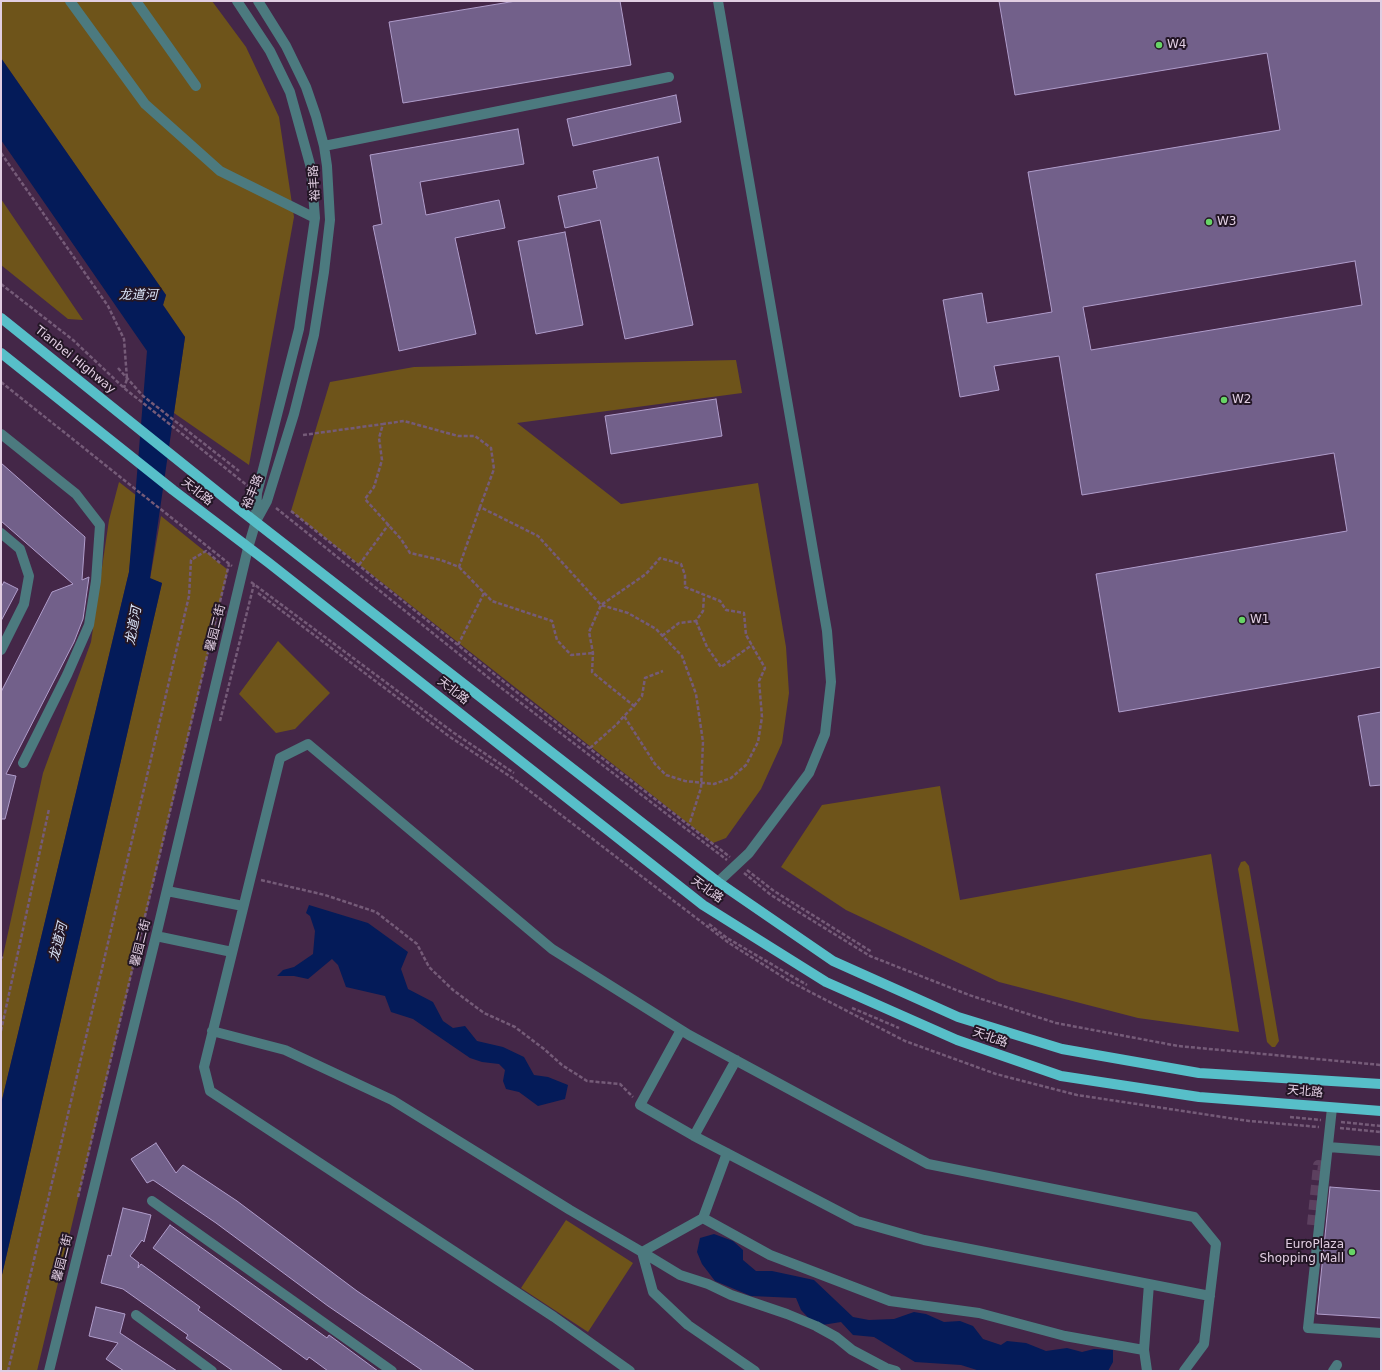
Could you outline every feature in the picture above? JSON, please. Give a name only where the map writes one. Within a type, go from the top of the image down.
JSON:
[{"type":"main road","name":"Tianbei Highway","points":[[1,318],[132,423]]},
{"type":"main road","name":"天北路","points":[[1,353],[173,490],[703,905],[826,982],[957,1040],[1061,1076],[1199,1097],[1332,1108],[1381,1110]]},
{"type":"main road","name":"天北路","points":[[132,423],[718,882],[833,961],[958,1017],[1062,1049],[1199,1073],[1381,1084]]},
{"type":"street","points":[[70,1],[145,104],[220,171],[315,218]]},
{"type":"street","points":[[136,1],[196,86]]},
{"type":"street","name":"裕丰路","points":[[237,1],[270,51],[290,92],[311,168],[315,218],[299,330],[257,493],[256,520]]},
{"type":"street","name":"裕丰路","points":[[256,520],[267,500],[296,406],[314,335],[324,272],[330,220],[327,166],[324,146],[316,116],[306,87],[286,46],[258,1]]},
{"type":"street","points":[[718,1],[827,631],[831,682],[825,734],[809,773],[773,822],[737,865],[718,882]]},
{"type":"street","points":[[324,146],[668,77]]},
{"type":"street","points":[[1,434],[76,494],[100,525],[96,581],[89,625],[67,675],[23,763]]},
{"type":"street","name":"馨园二街","points":[[49,1371],[256,520]]},
{"type":"street","points":[[1,534],[20,549],[28,576],[24,604],[1,650]]},
{"type":"street","points":[[630,1371],[547,1313],[210,1091],[204,1067],[280,758],[308,744],[552,949],[681,1030],[928,1164],[1194,1217],[1216,1244],[1204,1344],[1184,1371]]},
{"type":"street","points":[[166,891],[243,906]]},
{"type":"street","points":[[156,936],[232,952]]},
{"type":"street","points":[[681,1030],[640,1105],[694,1136],[857,1220],[924,1240],[1210,1296]]},
{"type":"street","points":[[212,1031],[284,1050],[392,1100],[570,1210],[680,1275],[708,1284],[731,1295],[816,1326],[836,1336],[852,1350],[886,1368],[896,1371]]},
{"type":"street","points":[[694,1136],[736,1060]]},
{"type":"street","points":[[1332,1108],[1308,1328],[1381,1333]]},
{"type":"street","points":[[1328,1147],[1381,1152]]},
{"type":"street","points":[[642,1252],[702,1218],[727,1153]]},
{"type":"street","points":[[152,1201],[392,1371]]},
{"type":"street","points":[[702,1218],[770,1255],[890,1301],[979,1313],[1065,1336],[1144,1350]]},
{"type":"street","points":[[642,1252],[653,1292],[688,1324],[755,1371]]},
{"type":"street","points":[[1147,1371],[1144,1350],[1149,1284]]},
{"type":"street","points":[[136,1315],[212,1371]]},
{"type":"path","points":[[1,153],[108,306],[124,339],[128,379],[124,388]]},
{"type":"path","points":[[1,284],[73,340],[124,388],[257,493]]},
{"type":"path","points":[[118,368],[143,396],[239,471]]},
{"type":"path","points":[[1,382],[122,477],[242,575],[454,733]]},
{"type":"path","points":[[303,435],[404,421],[458,436],[475,436],[491,448],[494,469],[458,567]]},
{"type":"path","points":[[383,424],[379,438],[382,460],[374,487],[365,499],[401,539],[410,553],[441,560],[458,567],[492,601],[552,621],[557,640],[571,655],[594,653]]},
{"type":"path","points":[[267,500],[510,695],[737,865],[774,891],[872,952]]},
{"type":"path","points":[[480,507],[538,536],[601,606],[628,613],[656,629],[682,656],[696,694],[703,742],[701,788],[689,825]]},
{"type":"path","points":[[291,511],[458,645],[689,825],[771,895],[870,956],[969,995],[1056,1023],[1178,1046],[1381,1065]]},
{"type":"path","points":[[359,565],[388,524]]},
{"type":"path","points":[[8,1371],[189,596],[191,560],[206,551],[220,563]]},
{"type":"path","points":[[624,716],[655,764],[666,775],[685,781],[714,784],[731,778],[746,765],[758,742],[762,717],[759,681],[765,668],[746,635],[744,614],[726,610],[720,601],[704,596],[685,587],[685,575],[681,564],[660,558],[646,574],[601,606],[589,632],[594,653],[592,672],[634,706]]},
{"type":"path","points":[[78,1200],[229,564]]},
{"type":"path","points":[[458,645],[484,593]]},
{"type":"path","points":[[662,636],[679,623],[696,621],[703,611],[704,596]]},
{"type":"path","points":[[696,621],[708,647],[721,667],[752,645]]},
{"type":"path","points":[[590,748],[624,716],[642,696],[645,678],[663,671]]},
{"type":"path","points":[[1,1031],[49,809]]},
{"type":"path","points":[[250,878],[325,895],[376,912],[417,944],[429,967],[452,990],[484,1013],[515,1027],[562,1065],[588,1081],[620,1084],[640,1105]]},
{"type":"shaded area","points":[[1,1],[212,1],[246,47],[279,117],[294,217],[249,465],[174,413],[185,337],[163,305],[166,295],[1,58]]},
{"type":"shaded area","points":[[1,199],[83,320],[68,319],[1,265]]},
{"type":"shaded area","points":[[736,360],[742,393],[517,423],[621,504],[758,483],[786,647],[789,693],[782,743],[761,789],[726,838],[713,843],[291,511],[330,382],[414,367]]},
{"type":"shaded area","points":[[119,482],[137,496],[129,572],[1,1104],[1,965],[43,773],[91,642],[109,520]]},
{"type":"shaded area","points":[[161,516],[228,570],[37,1371],[1,1371],[1,1279],[162,583],[150,579]]},
{"type":"shaded area","points":[[278,641],[330,693],[295,729],[276,733],[239,694]]},
{"type":"shaded area","points":[[940,786],[960,900],[1211,854],[1239,1032],[1138,1018],[999,982],[846,910],[781,867],[822,805]]},
{"type":"shaded area","points":[[1245,861],[1249,866],[1279,1041],[1275,1047],[1272,1047],[1267,1042],[1238,869],[1241,862]]},
{"type":"shaded area","points":[[566,1220],[633,1263],[588,1332],[521,1288]]},
{"type":"water","name":"龙道河","points":[[1,58],[166,295],[163,305],[185,337],[150,578],[162,583],[1,1279],[1,1104],[129,572],[147,351],[1,140]]},
{"type":"water","points":[[309,905],[368,923],[408,952],[401,969],[408,989],[433,1002],[443,1021],[453,1028],[465,1026],[477,1041],[503,1047],[524,1057],[534,1075],[548,1077],[568,1085],[565,1099],[538,1106],[519,1092],[506,1089],[503,1081],[505,1070],[499,1064],[482,1062],[470,1058],[413,1019],[391,1012],[385,996],[346,987],[338,965],[332,959],[308,979],[294,976],[277,976],[283,970],[294,967],[313,954],[315,931],[310,916],[306,913]]},
{"type":"water","points":[[714,1234],[733,1241],[743,1250],[743,1260],[756,1271],[772,1271],[814,1280],[853,1317],[869,1320],[894,1319],[914,1312],[926,1314],[944,1322],[960,1321],[973,1326],[983,1339],[1001,1345],[1007,1341],[1026,1343],[1046,1351],[1067,1348],[1082,1352],[1094,1349],[1113,1350],[1113,1362],[1108,1371],[980,1371],[961,1365],[915,1362],[874,1337],[853,1335],[841,1322],[816,1326],[801,1310],[796,1298],[751,1296],[715,1281],[702,1264],[697,1252],[700,1238]]},
{"type":"building","points":[[516,1],[620,1],[631,65],[403,103],[389,22]]},
{"type":"building","points":[[999,1],[1381,1],[1381,667],[1119,712],[1096,574],[1347,531],[1334,453],[1082,495],[1059,356],[994,366],[999,390],[960,397],[943,300],[982,293],[987,323],[1052,312],[1028,172],[1280,130],[1267,53],[1015,95]],"holes":[[[1355,261],[1362,305],[1091,350],[1083,307]]]},
{"type":"building","points":[[676,95],[681,122],[573,146],[567,119]]},
{"type":"building","points":[[518,129],[524,164],[420,182],[426,215],[499,200],[505,228],[455,238],[476,334],[399,351],[373,226],[382,224],[370,155]]},
{"type":"building","points":[[658,157],[693,325],[625,339],[600,220],[565,228],[558,196],[597,188],[593,171]]},
{"type":"building","points":[[565,232],[583,325],[536,334],[518,241]]},
{"type":"building","points":[[716,399],[722,436],[611,454],[605,416]]},
{"type":"building","points":[[1,463],[85,537],[82,580],[89,577],[83,619],[74,642],[6,774],[16,776],[5,819],[1,819],[1,692],[52,592],[73,584],[1,521]]},
{"type":"building","points":[[4,582],[18,589],[1,621],[1,587]]},
{"type":"building","points":[[1381,712],[1381,785],[1370,786],[1358,716]]},
{"type":"building","points":[[156,1143],[176,1173],[183,1165],[237,1201],[357,1291],[475,1371],[423,1371],[328,1306],[216,1223],[153,1180],[147,1183],[131,1159]]},
{"type":"building","name":"EuroPlaza Shopping Mall","points":[[1330,1187],[1381,1191],[1381,1318],[1317,1314]]},
{"type":"building","points":[[123,1208],[151,1215],[144,1242],[142,1240],[130,1256],[139,1263],[138,1268],[141,1264],[200,1307],[198,1310],[283,1371],[233,1371],[186,1338],[188,1335],[123,1289],[101,1283],[108,1255],[111,1256]]},
{"type":"building","points":[[170,1225],[327,1338],[329,1335],[378,1371],[328,1371],[309,1357],[307,1360],[153,1248]]},
{"type":"building","points":[[96,1307],[125,1314],[120,1333],[177,1371],[124,1371],[106,1359],[118,1343],[89,1336]]},
{"type":"tunnel","points":[[1312,1225],[1318,1165],[1326,1166]]},
{"type":"place","name":"W4","points":[[1159,45]]},
{"type":"place","name":"W3","points":[[1209,222]]},
{"type":"place","name":"W2","points":[[1224,400]]},
{"type":"place","name":"W1","points":[[1242,620]]},
{"type":"place","name":"EuroPlaza Shopping Mall","points":[[1352,1252]]}]
